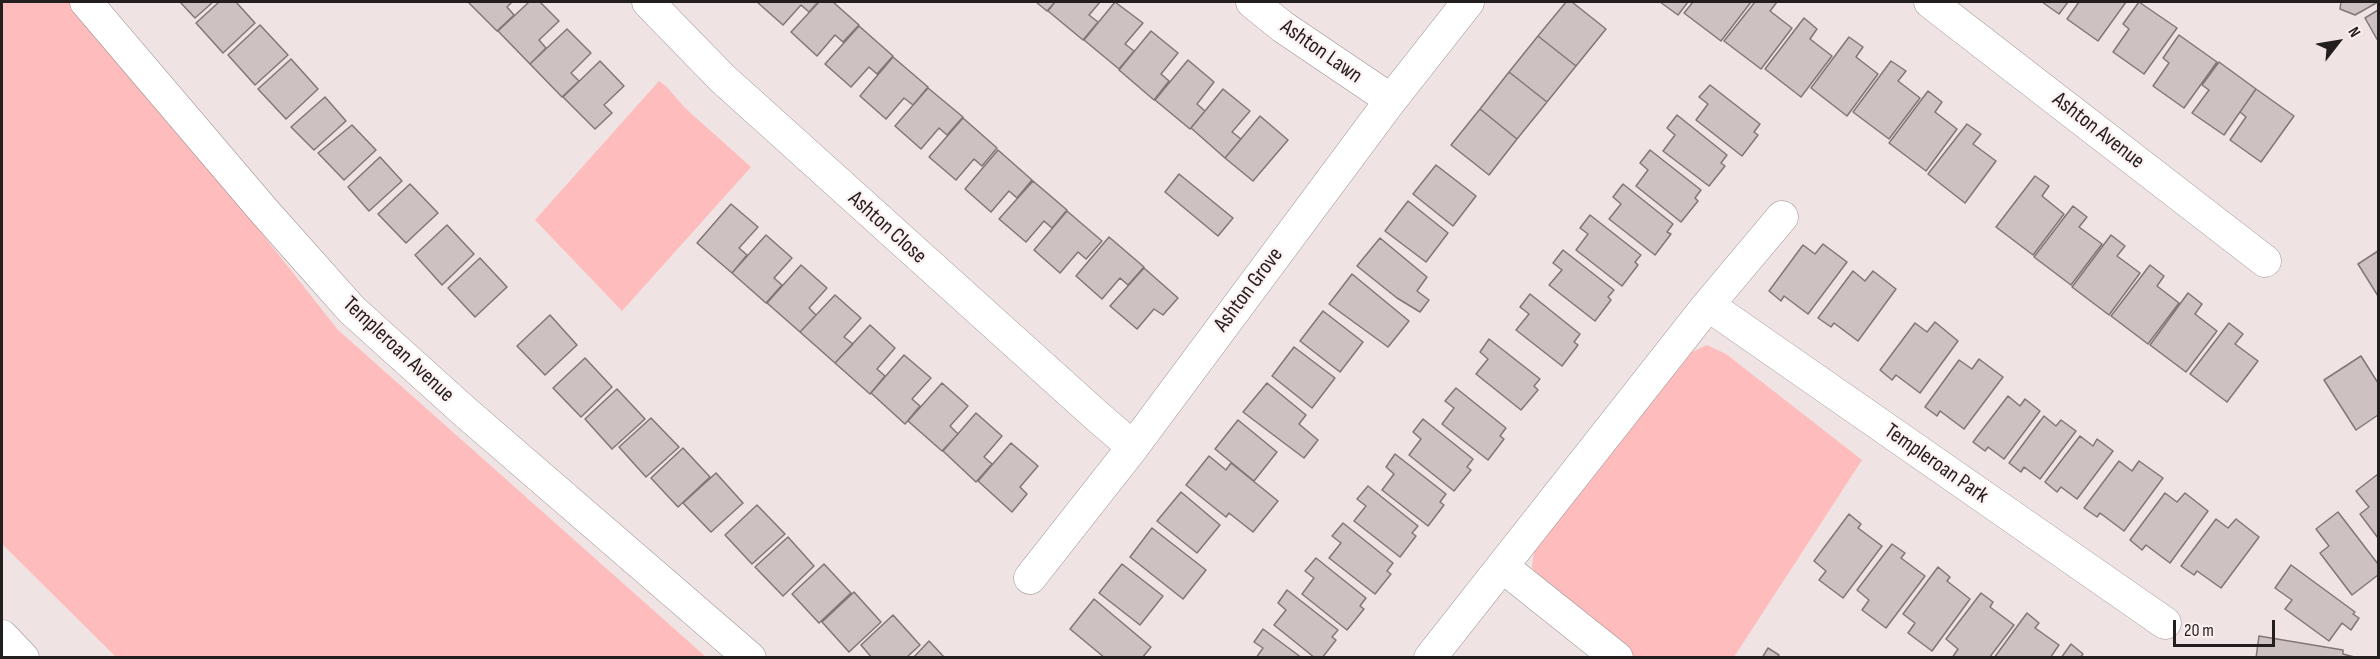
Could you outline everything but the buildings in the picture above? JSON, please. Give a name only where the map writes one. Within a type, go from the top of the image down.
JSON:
[{"type":"street","name":"Templeroan Avenue","points":[[86,2],[264,211],[352,310],[450,399],[750,657]]},
{"type":"street","name":"Ashton Close","points":[[648,2],[722,78],[1089,410],[1133,447]]},
{"type":"street","name":"Ashton Lawn","points":[[1252,2],[1283,27],[1391,100]]},
{"type":"street","name":"Ashton Grove","points":[[1030,578],[1133,447],[1391,100],[1468,2]]},
{"type":"street","name":"Ashton Avenue","points":[[1930,2],[2265,261]]},
{"type":"street","points":[[1430,657],[1708,305],[1782,217]]},
{"type":"street","name":"Templeroan Park","points":[[1708,305],[2165,623]]},
{"type":"street","points":[[1503,567],[1617,657]]},
{"type":"street","points":[[2,636],[23,657]]},
{"type":"shaded area","points":[[2,2],[79,2],[338,330],[706,657],[116,657],[2,544]]},
{"type":"shaded area","points":[[659,81],[685,108],[751,167],[622,311],[535,220]]},
{"type":"shaded area","points":[[1707,345],[1726,354],[1862,460],[1734,657],[1634,657],[1541,586],[1532,567],[1535,544],[1683,356]]}]
